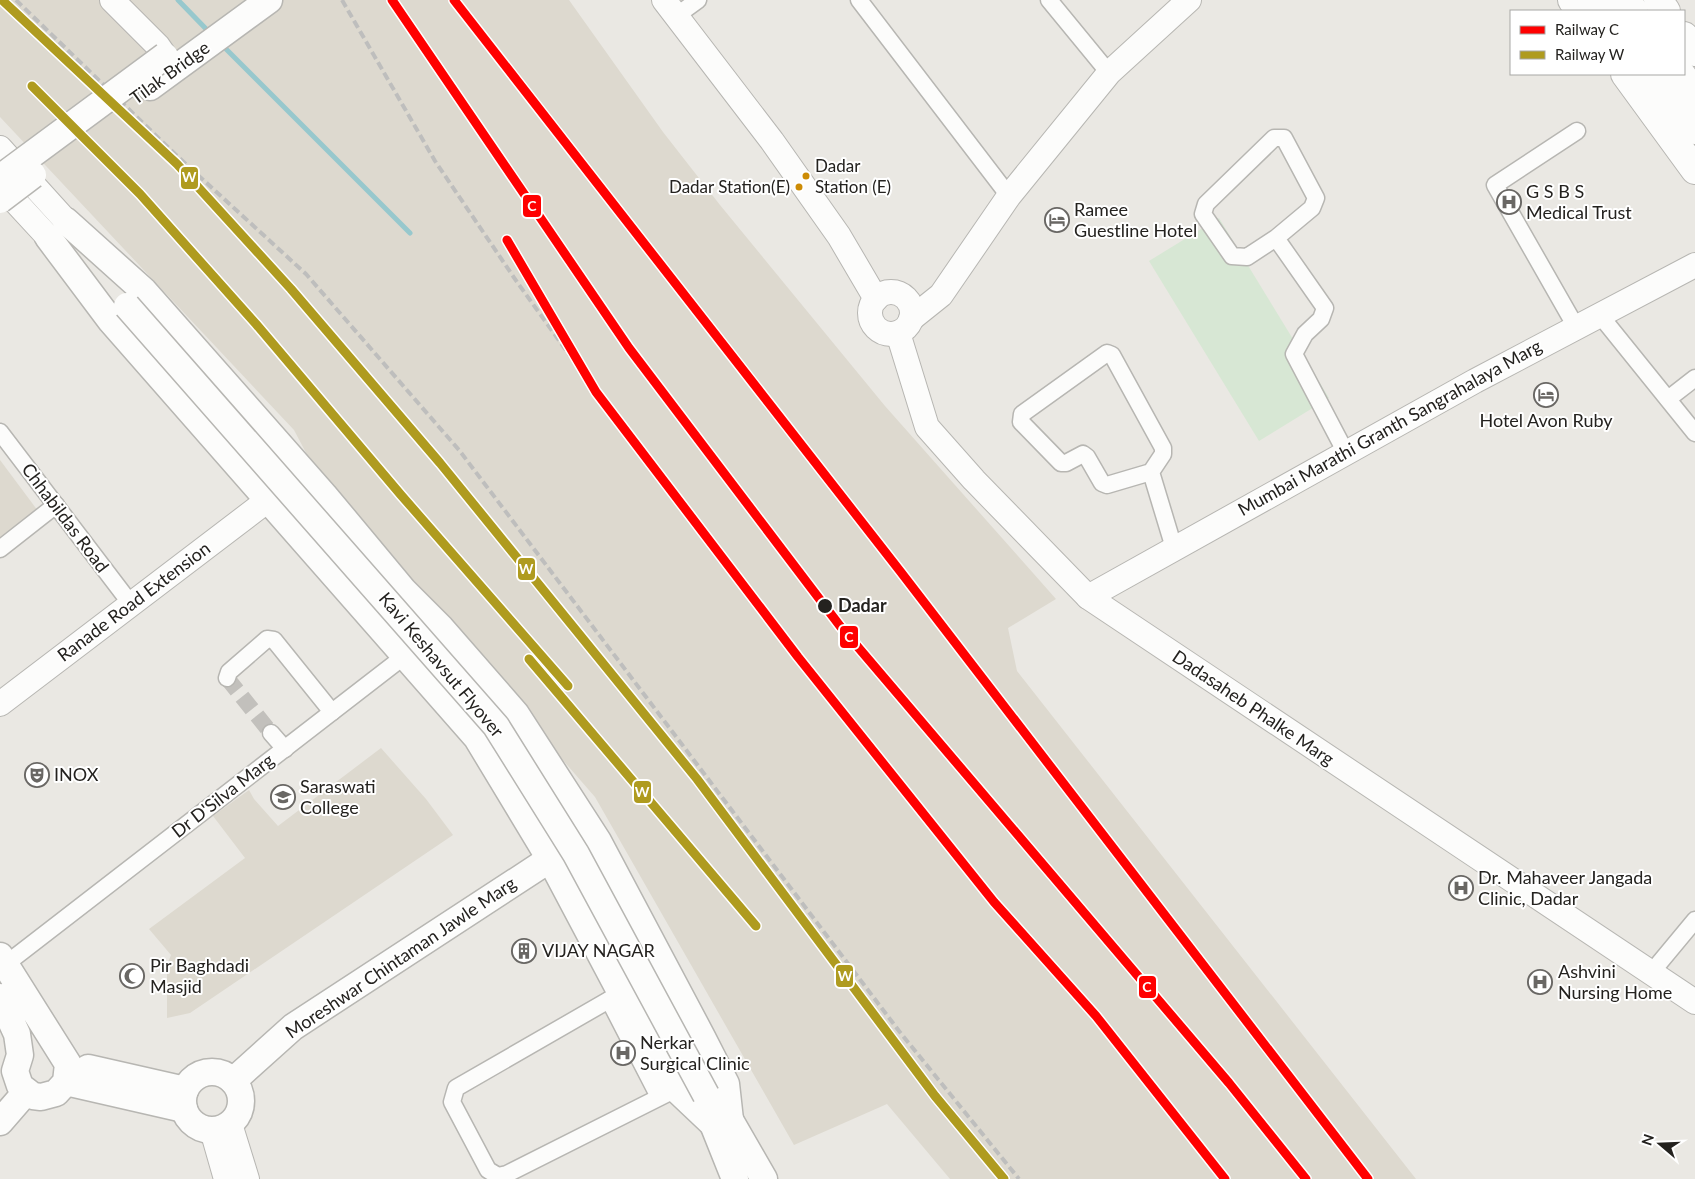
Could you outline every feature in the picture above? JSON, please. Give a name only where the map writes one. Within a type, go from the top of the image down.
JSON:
[{"type":"highway","points":[[1685,37],[1695,52]]},
{"type":"highway","points":[[1626,75],[1695,170]]},
{"type":"highway","points":[[1655,75],[1695,130]]},
{"type":"highway","points":[[1682,75],[1695,93]]},
{"type":"main road","name":"Tilak Bridge","points":[[0,200],[170,62],[240,0]]},
{"type":"main road","name":"Tilak Bridge","points":[[0,178],[170,62],[269,0]]},
{"type":"main road","name":"Kavi Keshavsut Flyover","points":[[57,229],[496,726],[576,854],[725,1130]]},
{"type":"main road","points":[[57,229],[110,321],[477,738],[550,859],[615,997],[657,1061],[668,1093],[725,1130],[764,1179]]},
{"type":"main road","points":[[57,229],[144,291],[324,495],[404,591],[441,628],[516,714],[598,841],[726,1084],[725,1130],[735,1179]]},
{"type":"main road","name":"Moreshwar Chintaman Jawle Marg","points":[[233,1081],[293,1027],[550,859],[598,841]]},
{"type":"main road","points":[[0,996],[12,1040],[16,1062],[16,1079],[26,1092],[41,1097],[49,1096],[60,1090],[64,1065],[3,960]]},
{"type":"main road","points":[[64,1065],[184,1099]]},
{"type":"main road","points":[[212,1072],[223,1074],[233,1081],[240,1095],[241,1103],[239,1111],[221,1127],[194,1124],[184,1099],[192,1080],[201,1074],[212,1072]]},
{"type":"main road","points":[[0,1122],[26,1092]]},
{"type":"street","points":[[112,0],[158,46],[170,62]]},
{"type":"street","points":[[698,0],[670,8],[772,141],[839,236],[876,299]]},
{"type":"street","points":[[859,0],[1008,196]]},
{"type":"street","points":[[1050,0],[1109,73]]},
{"type":"street","points":[[904,326],[911,306],[902,296],[889,293],[876,299],[870,312],[874,326],[885,333],[904,326],[941,295],[1008,196],[1109,73],[1190,0]]},
{"type":"street","points":[[1576,327],[1495,185],[1577,131]]},
{"type":"street","points":[[1274,138],[1284,138],[1316,198],[1312,208],[1276,238],[1247,257],[1232,256],[1203,214],[1206,204],[1274,138]]},
{"type":"street","points":[[0,148],[57,229]]},
{"type":"street","points":[[0,185],[57,229]]},
{"type":"street","points":[[1276,238],[1325,308],[1321,320],[1305,334],[1294,354],[1346,453]]},
{"type":"street","name":"Mumbai Marathi Granth Sangrahalaya Marg","points":[[1088,597],[1599,314],[1695,265]]},
{"type":"street","points":[[1599,314],[1695,433]]},
{"type":"street","name":"Dadasaheb Phalke Marg","points":[[904,326],[927,427],[974,480],[1088,597],[1695,1002]]},
{"type":"street","points":[[1107,353],[1112,355],[1164,448],[1163,454],[1151,472],[1107,485],[1102,483],[1087,457],[1083,454],[1066,462],[1061,462],[1021,422],[1022,414],[1107,353]]},
{"type":"street","points":[[1668,400],[1695,378]]},
{"type":"street","name":"Chhabildas Road","points":[[0,432],[131,604]]},
{"type":"street","points":[[1151,472],[1174,548]]},
{"type":"street","name":"Ranade Road Extension","points":[[0,704],[268,500]]},
{"type":"street","points":[[0,549],[56,505]]},
{"type":"street","name":"Dr D'Silva Marg","points":[[3,960],[284,749],[441,628]]},
{"type":"street","points":[[227,678],[229,672],[267,640],[274,640],[332,712]]},
{"type":"street","points":[[271,733],[284,749]]},
{"type":"street","points":[[1651,973],[1695,920]]},
{"type":"street","points":[[615,997],[460,1084],[454,1092],[452,1102],[488,1170],[498,1176],[503,1176],[668,1093]]},
{"type":"street","points":[[221,1127],[226,1179]]},
{"type":"street","points":[[221,1127],[247,1179]]},
{"type":"shaded area","points":[[0,0],[569,0],[663,132],[720,205],[885,406],[1056,599],[1008,628],[1017,671],[1416,1179],[950,1179],[887,1104],[794,1145],[595,797],[323,485],[294,430],[0,117]]},
{"type":"shaded area","points":[[0,460],[38,511],[0,540]]},
{"type":"shaded area","points":[[381,748],[426,799],[453,835],[190,1013],[167,1018],[167,965],[171,955],[149,929],[245,858],[213,816],[249,790],[254,799],[278,826]]},
{"type":"green space","points":[[1219,218],[1329,398],[1259,441],[1149,261]]},
{"type":"waterway","points":[[178,0],[210,33]]},
{"type":"waterway","points":[[221,44],[410,233]]},
{"type":"tunnel","points":[[227,678],[271,733]]},
{"type":"railway","points":[[16,0],[175,154],[306,274],[459,450],[899,1031],[1019,1179]]},
{"type":"railway","points":[[342,0],[435,161],[517,282],[596,392]]},
{"type":"rail line","name":"W","points":[[2,0],[177,164],[291,289],[440,463],[697,779],[935,1096],[1004,1179]]},
{"type":"rail line","name":"C","points":[[392,0],[629,348],[840,626],[1229,1083],[1306,1179]]},
{"type":"rail line","name":"C","points":[[454,0],[900,571],[1368,1179]]},
{"type":"rail line","name":"W","points":[[32,86],[140,194],[256,324],[401,495],[568,686]]},
{"type":"rail line","name":"C","points":[[507,240],[596,392],[798,657],[994,902],[1096,1016],[1225,1179]]},
{"type":"rail line","name":"W","points":[[529,659],[756,926]]},
{"type":"place","name":"Dadar Station (E)","points":[[806,176]]},
{"type":"place","name":"Dadar Station(E)","points":[[799,187]]},
{"type":"place","name":"G S B S Medical Trust","points":[[1509,202]]},
{"type":"place","name":"Ramee Guestline Hotel","points":[[1057,220]]},
{"type":"place","name":"Hotel Avon Ruby","points":[[1546,395]]},
{"type":"place","name":"Dadar","points":[[825,606]]},
{"type":"place","name":"INOX","points":[[37,775]]},
{"type":"place","name":"Saraswati College","points":[[283,797]]},
{"type":"place","name":"Dr. Mahaveer Jangada Clinic, Dadar","points":[[1461,888]]},
{"type":"place","name":"VIJAY NAGAR","points":[[524,951]]},
{"type":"place","name":"Pir Baghdadi Masjid","points":[[132,976]]},
{"type":"place","name":"Ashvini Nursing Home","points":[[1540,982]]},
{"type":"place","name":"Nerkar Surgical Clinic","points":[[623,1053]]}]
